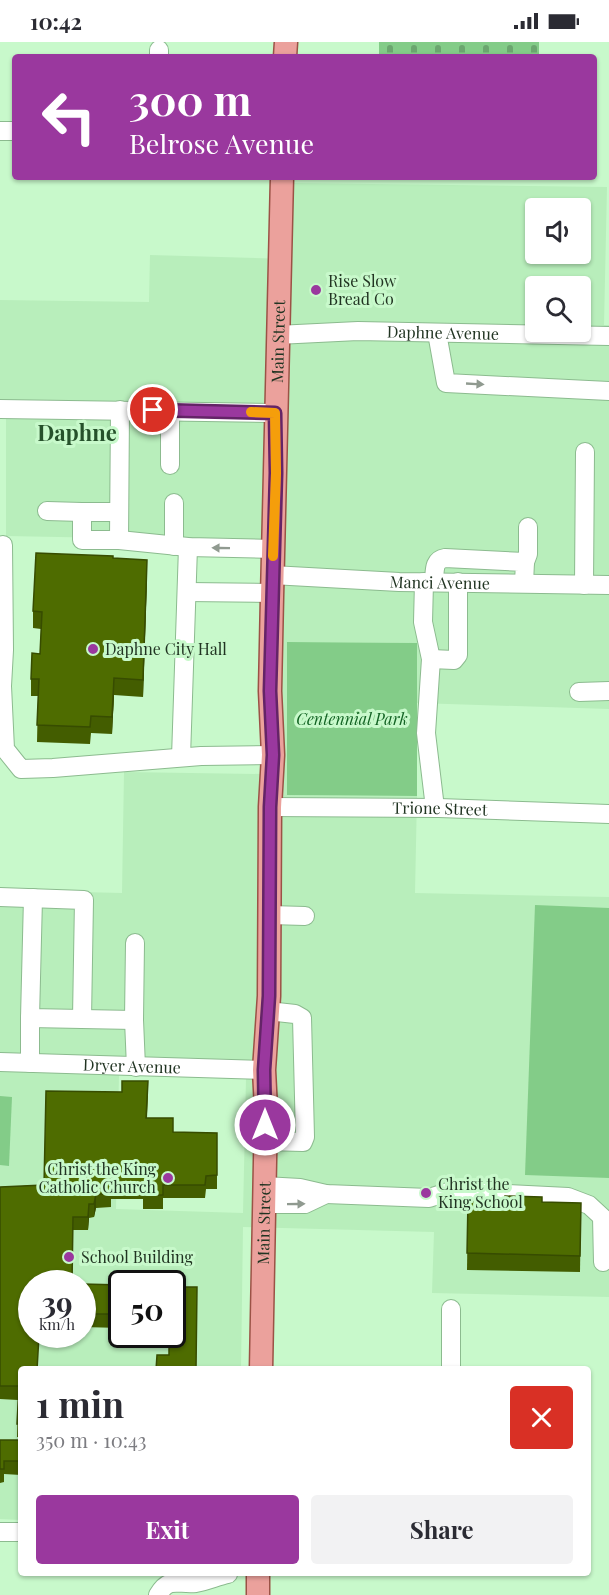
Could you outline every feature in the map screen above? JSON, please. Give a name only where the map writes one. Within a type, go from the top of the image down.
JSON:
[{"type":"main road","name":"Main Street","points":[[261,1366],[264,1070],[268,1011],[270,807],[273,755],[270,691],[282,180]]},
{"type":"main road","points":[[258,1576],[258,1595]]},
{"type":"street","name":"Daphne Avenue","points":[[277,335],[358,331],[609,336]]},
{"type":"street","points":[[437,333],[446,383],[609,391]]},
{"type":"street","points":[[0,409],[275,413]]},
{"type":"street","points":[[119,540],[120,410]]},
{"type":"street","points":[[170,410],[170,465]]},
{"type":"street","points":[[584,585],[585,452]]},
{"type":"street","points":[[174,504],[187,592],[181,757]]},
{"type":"street","points":[[47,511],[119,512]]},
{"type":"street","points":[[82,512],[82,540],[119,540],[181,547],[273,549]]},
{"type":"street","points":[[524,583],[525,562],[528,554],[528,527]]},
{"type":"street","points":[[3,545],[2,686],[5,749],[21,769],[181,757],[273,755]]},
{"type":"street","points":[[435,808],[426,733],[431,659],[423,622],[429,582],[436,562],[439,559],[525,562]]},
{"type":"street","points":[[431,659],[454,660],[458,655],[458,582]]},
{"type":"street","name":"Manci Avenue","points":[[187,592],[272,584],[458,582],[609,585]]},
{"type":"street","points":[[579,692],[609,691]]},
{"type":"street","name":"Trione Street","points":[[270,807],[435,808],[609,814]]},
{"type":"street","points":[[0,897],[84,900],[82,1019]]},
{"type":"street","points":[[30,1063],[33,898]]},
{"type":"street","points":[[270,915],[305,916]]},
{"type":"street","points":[[135,943],[136,1067]]},
{"type":"street","points":[[265,1142],[303,1142],[305,1137],[302,1018],[296,1014],[268,1011]]},
{"type":"street","points":[[30,1018],[134,1020]]},
{"type":"street","name":"Dryer Avenue","points":[[0,1062],[264,1070]]},
{"type":"street","points":[[264,1195],[300,1188],[326,1194],[429,1198],[451,1191],[568,1197],[589,1205],[602,1217],[603,1262]]},
{"type":"street","points":[[451,1309],[451,1366]]},
{"type":"street","points":[[0,1532],[18,1532]]},
{"type":"street","points":[[158,1595],[162,1587],[173,1582],[191,1589],[223,1576]]},
{"type":"shaded area","points":[[290,183],[607,187],[604,325],[609,325],[609,709],[417,703],[417,643],[287,642],[287,795],[417,796],[415,893],[609,897],[609,1297],[432,1293],[434,1232],[243,1227],[241,1366],[18,1366],[18,1520],[0,1519],[0,890],[122,893],[124,772],[263,774],[265,541],[6,536],[6,418],[0,418],[0,300],[149,302],[150,255],[288,259]],"holes":[[[119,1075],[246,1079],[243,1213],[116,1209]]]},
{"type":"green space","points":[[379,42],[539,42],[539,54],[379,54]]},
{"type":"green space","name":"Centennial Park","points":[[287,642],[417,643],[417,796],[287,795]]},
{"type":"green space","points":[[535,905],[609,908],[609,1178],[525,1175]]},
{"type":"green space","points":[[0,1096],[12,1097],[9,1166],[0,1165]]},
{"type":"building","name":"Daphne City Hall","points":[[36,553],[113,556],[113,558],[147,560],[143,680],[114,678],[112,717],[91,716],[90,727],[37,725],[39,679],[31,679],[32,653],[40,654],[42,612],[33,611]]},
{"type":"building","points":[[122,1081],[148,1081],[146,1118],[173,1118],[173,1132],[217,1133],[217,1175],[206,1176],[205,1185],[163,1185],[163,1195],[143,1195],[144,1186],[111,1186],[111,1194],[96,1194],[94,1204],[89,1204],[88,1217],[73,1217],[72,1270],[18,1270],[18,1348],[38,1348],[37,1366],[18,1366],[18,1386],[0,1386],[0,1187],[44,1185],[46,1091],[122,1092]]},
{"type":"building","points":[[505,1196],[542,1197],[542,1202],[581,1203],[580,1256],[467,1253],[468,1201],[505,1202]]},
{"type":"building","points":[[96,1284],[108,1285],[108,1314],[96,1314]]},
{"type":"building","points":[[186,1287],[197,1287],[196,1366],[156,1366],[157,1355],[169,1355],[169,1348],[186,1348]]},
{"type":"building","points":[[0,1440],[18,1440],[18,1461],[4,1461],[4,1469],[0,1469]]},
{"type":"slow traffic","points":[[251,412],[275,413],[276,473],[273,556]]},
{"type":"place","name":"Rise Slow Bread Co","points":[[316,290]]},
{"type":"place","name":"Daphne City Hall","points":[[93,649]]},
{"type":"place","name":"Christ the King Catholic Church","points":[[168,1178]]},
{"type":"place","name":"Christ the King School","points":[[426,1193]]},
{"type":"place","name":"School Building","points":[[69,1257]]},
{"type":"district","name":"Daphne","points":[[77,433]]},
{"type":"route","points":[[153,410],[275,413],[276,473],[270,691],[273,755],[270,807],[269,996],[264,1070],[265,1125]]}]
